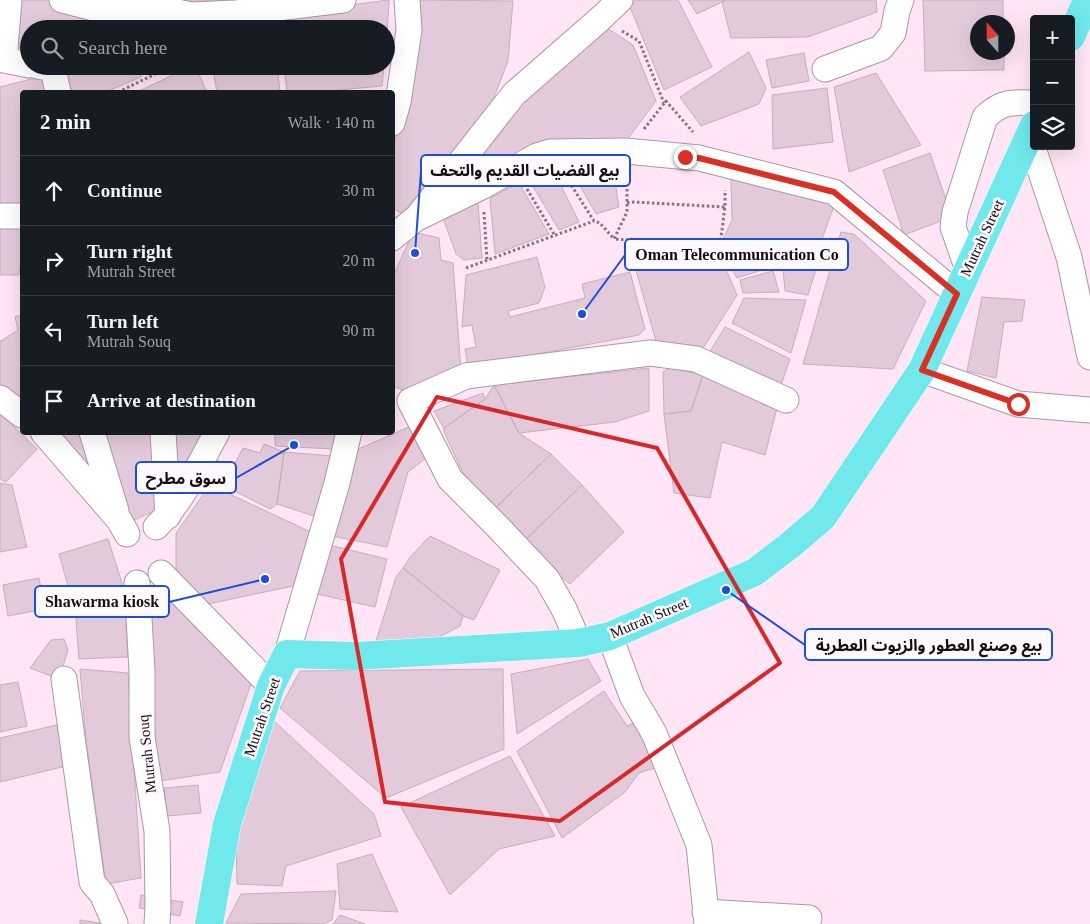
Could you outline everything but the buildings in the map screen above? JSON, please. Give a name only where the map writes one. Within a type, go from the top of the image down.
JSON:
[{"type":"main road","points":[[1075,28],[1087,0]]},
{"type":"main road","name":"Mutrah Street","points":[[208,924],[227,824],[271,686],[287,654],[356,656],[579,643],[610,636],[755,572],[823,517],[922,370],[1030,133]]},
{"type":"street","points":[[9,0],[4,60],[20,63]]},
{"type":"street","points":[[62,0],[97,10],[163,9],[191,15],[236,13],[343,0]]},
{"type":"street","points":[[395,114],[398,106],[409,30],[407,0]]},
{"type":"street","points":[[395,236],[415,219],[514,94],[620,0]]},
{"type":"street","points":[[825,69],[880,48],[893,33],[901,0]]},
{"type":"street","points":[[54,75],[58,90]]},
{"type":"street","points":[[968,270],[953,227],[955,212],[985,117],[998,106],[1006,103],[1030,103]]},
{"type":"street","points":[[1038,150],[1079,254],[1090,357]]},
{"type":"street","points":[[415,219],[483,186],[537,156],[550,152],[626,152],[699,158],[834,192],[957,294]]},
{"type":"street","points":[[0,216],[20,216]]},
{"type":"street","points":[[579,643],[564,609],[547,579],[450,479],[410,401],[466,376],[650,353],[696,360],[786,400]]},
{"type":"street","points":[[922,370],[1018,404],[1090,410]]},
{"type":"street","points":[[0,398],[20,413]]},
{"type":"street","points":[[46,435],[123,527],[93,435]]},
{"type":"street","points":[[163,435],[162,522],[192,480],[215,435]]},
{"type":"street","points":[[287,654],[337,483],[348,435]]},
{"type":"street","points":[[161,573],[271,686]]},
{"type":"street","name":"Mutrah Souq","points":[[137,583],[142,672],[142,737],[157,831],[157,924]]},
{"type":"street","points":[[610,636],[632,696],[654,733],[698,845],[706,918],[809,918]]},
{"type":"street","points":[[64,679],[92,882],[102,894],[115,924]]},
{"type":"path","points":[[550,152],[594,221],[600,223],[614,239],[720,246],[725,206],[719,164],[706,146],[666,102],[664,103],[639,41],[601,18]]},
{"type":"path","points":[[122,90],[153,75]]},
{"type":"path","points":[[614,239],[627,212],[626,152],[664,103]]},
{"type":"path","points":[[515,169],[555,236]]},
{"type":"path","points":[[483,186],[487,261]]},
{"type":"path","points":[[627,202],[725,206]]},
{"type":"path","points":[[466,268],[594,221]]},
{"type":"highlighted area","points":[[437,397],[657,448],[780,663],[560,821],[385,802],[341,559]]},
{"type":"place","name":"بيع الفضيات القديم والتحف","points":[[415,253]]},
{"type":"place","name":"Oman Telecommunication Co","points":[[582,314]]},
{"type":"place","name":"سوق مطرح","points":[[294,445]]},
{"type":"place","name":"Shawarma kiosk","points":[[265,579]]},
{"type":"place","name":"بيع وصنع العطور والزيوت العطرية","points":[[726,590]]},
{"type":"route","points":[[685,157],[699,158],[834,192],[957,294],[922,370],[1018,404]]}]
